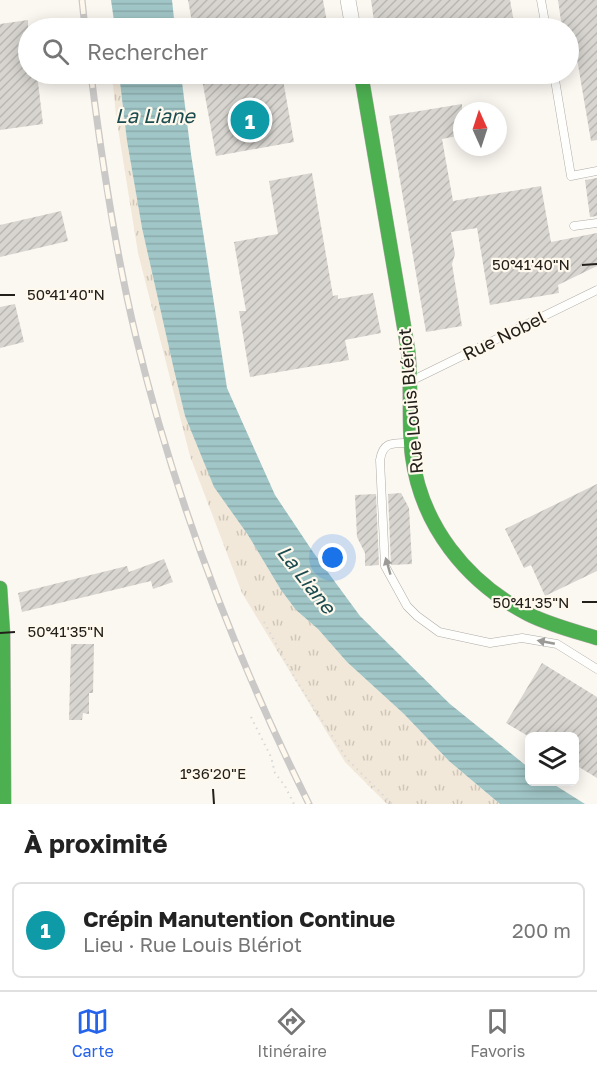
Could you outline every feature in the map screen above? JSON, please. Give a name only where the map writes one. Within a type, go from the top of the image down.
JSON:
[{"type":"street","points":[[348,0],[351,18]]},
{"type":"street","name":"Rue Louis Blériot","points":[[363,84],[408,350],[411,381],[411,442],[415,478],[425,507],[440,535],[459,560],[482,583],[510,604],[536,618],[570,642],[597,638]]},
{"type":"street","points":[[0,588],[4,804]]},
{"type":"lane","points":[[541,0],[544,18]]},
{"type":"lane","points":[[556,84],[571,176],[597,171]]},
{"type":"lane","points":[[574,226],[597,223]]},
{"type":"lane","name":"Rue Nobel","points":[[411,381],[597,290]]},
{"type":"lane","points":[[411,442],[388,445],[383,450],[380,460],[385,566],[407,606],[439,632],[490,643],[522,638],[557,644],[570,642],[597,669]]},
{"type":"path","points":[[264,622],[296,680],[347,759],[392,804]]},
{"type":"path","points":[[251,717],[271,757],[275,773],[294,804]]},
{"type":"green space","points":[[113,84],[120,84],[127,141],[142,228],[174,370],[185,416],[214,486],[296,610],[318,629],[347,662],[404,714],[449,761],[500,804],[387,804],[345,762],[242,593],[190,456],[138,253]]},
{"type":"water","points":[[111,0],[172,0],[174,18],[114,18]]},
{"type":"water","name":"La Liane","points":[[120,84],[182,84],[227,388],[275,495],[360,616],[450,704],[525,765],[525,786],[556,786],[585,804],[500,804],[449,761],[404,714],[347,662],[318,629],[296,610],[214,487],[185,416],[142,228],[127,141]]},
{"type":"building","points":[[188,0],[323,0],[326,18],[191,18]]},
{"type":"building","points":[[371,0],[510,0],[513,18],[374,18]]},
{"type":"building","points":[[558,0],[597,0],[597,140],[591,141],[579,71],[579,18],[561,18]]},
{"type":"building","points":[[18,21],[18,84],[38,84],[43,124],[0,130],[0,24]]},
{"type":"building","points":[[203,84],[284,84],[294,142],[216,156]]},
{"type":"building","points":[[453,105],[453,137],[442,139],[453,201],[541,186],[551,242],[597,233],[597,266],[558,285],[559,293],[490,305],[477,228],[451,232],[455,254],[452,264],[462,326],[426,332],[389,116]]},
{"type":"building","points":[[312,173],[333,296],[338,295],[338,299],[373,293],[381,333],[345,340],[349,360],[250,377],[239,311],[246,311],[234,242],[278,234],[269,181]]},
{"type":"building","points":[[597,178],[597,216],[590,217],[585,180]]},
{"type":"building","points":[[61,211],[68,241],[0,257],[0,225]]},
{"type":"building","points":[[15,304],[24,342],[0,348],[0,307]]},
{"type":"building","points":[[597,484],[597,571],[545,596],[531,565],[524,568],[505,529]]},
{"type":"building","points":[[401,493],[409,508],[412,564],[391,565],[388,494]]},
{"type":"building","points":[[376,494],[379,565],[365,566],[365,553],[357,537],[355,495]]},
{"type":"building","points":[[164,559],[173,582],[153,589],[151,581],[22,612],[18,593],[127,566],[129,572]]},
{"type":"building","points":[[71,644],[94,644],[93,693],[89,693],[89,714],[83,713],[82,720],[69,720]]},
{"type":"building","points":[[542,663],[597,697],[597,778],[579,767],[579,732],[525,732],[525,734],[506,723]]},
{"type":"railway","points":[[82,0],[84,18]]},
{"type":"railway","points":[[92,84],[115,239],[136,337],[169,458],[209,576],[232,634],[309,804]]},
{"type":"traffic: fast","points":[[363,84],[408,350],[412,455],[425,505],[450,549],[485,586],[528,614],[553,625],[597,638]]},
{"type":"traffic: fast","points":[[0,588],[3,634],[4,804]]},
{"type":"place","name":"Crépin Manutention Continue","points":[[250,120]]}]
